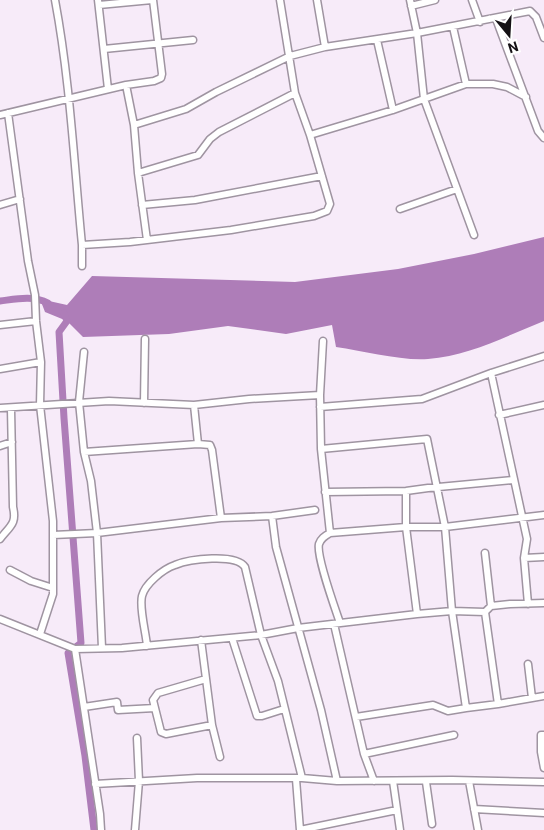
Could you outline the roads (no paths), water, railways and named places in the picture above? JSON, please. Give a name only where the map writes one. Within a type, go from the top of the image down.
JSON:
[{"type":"street","points":[[55,0],[68,98],[82,245],[82,266]]},
{"type":"street","points":[[0,115],[161,78],[153,0],[99,3],[108,89]]},
{"type":"street","points":[[82,245],[147,240],[231,230],[321,214],[328,211],[330,204],[310,135],[295,93],[280,0]]},
{"type":"street","points":[[317,0],[325,48]]},
{"type":"street","points":[[435,0],[410,3],[417,34],[424,98],[474,236]]},
{"type":"street","points":[[472,0],[480,22]]},
{"type":"street","points":[[134,125],[186,109],[216,92],[290,56],[325,48],[417,34],[530,11],[536,17],[544,38]]},
{"type":"street","points":[[496,19],[538,131],[544,138]]},
{"type":"street","points":[[453,27],[466,84]]},
{"type":"street","points":[[104,49],[194,40]]},
{"type":"street","points":[[377,40],[392,110]]},
{"type":"street","points":[[310,135],[392,110],[466,84],[493,84],[507,87],[526,97]]},
{"type":"street","points":[[126,85],[134,125],[147,240]]},
{"type":"street","points":[[138,173],[198,155],[210,138],[219,132],[295,93]]},
{"type":"street","points":[[8,113],[28,261],[35,295],[40,362],[40,405],[53,535],[53,588],[51,602],[40,634]]},
{"type":"street","points":[[142,204],[195,200],[322,176]]},
{"type":"street","points":[[400,209],[457,189]]},
{"type":"street","points":[[0,204],[20,199]]},
{"type":"street","points":[[0,325],[36,321]]},
{"type":"street","points":[[144,403],[145,339]]},
{"type":"street","points":[[323,341],[320,395],[321,449],[330,533]]},
{"type":"street","points":[[84,352],[79,402],[84,452],[91,481],[96,532],[102,648]]},
{"type":"street","points":[[320,407],[422,399],[491,373],[544,356]]},
{"type":"street","points":[[0,369],[40,362]]},
{"type":"street","points":[[491,373],[527,539],[524,558],[528,604]]},
{"type":"street","points":[[0,408],[11,409],[79,402],[194,405],[248,399],[320,395]]},
{"type":"street","points":[[194,405],[198,444]]},
{"type":"street","points":[[499,415],[544,405]]},
{"type":"street","points":[[0,539],[16,517],[14,507],[11,409]]},
{"type":"street","points":[[321,449],[426,439],[446,527],[452,611],[466,708]]},
{"type":"street","points":[[0,446],[12,442]]},
{"type":"street","points":[[84,452],[210,444],[221,518]]},
{"type":"street","points":[[325,492],[406,491],[437,486],[513,480]]},
{"type":"street","points":[[406,491],[406,528],[417,614]]},
{"type":"street","points":[[53,535],[78,534],[221,518],[272,516],[315,510]]},
{"type":"street","points":[[374,781],[364,754],[337,624],[319,554],[320,541],[330,533],[446,527],[544,515]]},
{"type":"street","points":[[272,516],[276,547],[321,710],[337,781]]},
{"type":"street","points":[[485,553],[491,606]]},
{"type":"street","points":[[524,558],[544,557]]},
{"type":"street","points":[[147,646],[141,603],[146,588],[165,570],[175,564],[193,560],[238,560],[245,567],[261,635],[278,681],[299,779],[300,830],[397,810]]},
{"type":"street","points":[[10,570],[31,581],[53,588]]},
{"type":"street","points":[[0,619],[74,648],[102,648],[232,638],[417,614],[452,611],[485,612],[491,606],[544,603]]},
{"type":"street","points":[[485,612],[498,704]]},
{"type":"street","points":[[232,638],[257,716],[284,710]]},
{"type":"street","points":[[201,640],[212,725],[220,757]]},
{"type":"street","points":[[74,648],[101,830]]},
{"type":"street","points":[[528,664],[532,698]]},
{"type":"street","points":[[206,679],[158,693],[153,700],[159,728],[166,734],[212,725]]},
{"type":"street","points":[[356,717],[433,705],[448,711],[544,696]]},
{"type":"street","points":[[84,708],[117,702],[118,710],[155,708]]},
{"type":"street","points":[[364,754],[454,735]]},
{"type":"street","points":[[544,735],[541,735],[540,742],[544,768]]},
{"type":"street","points":[[134,830],[139,781],[137,738]]},
{"type":"street","points":[[95,784],[196,778],[544,782]]},
{"type":"street","points":[[393,781],[400,830]]},
{"type":"street","points":[[469,781],[478,830]]},
{"type":"street","points":[[426,782],[432,824]]},
{"type":"street","points":[[474,810],[544,813]]},
{"type":"waterway","points":[[0,301],[30,298],[48,303]]},
{"type":"waterway","points":[[64,313],[67,321],[59,332],[81,643],[68,653],[85,756],[94,830]]}]
